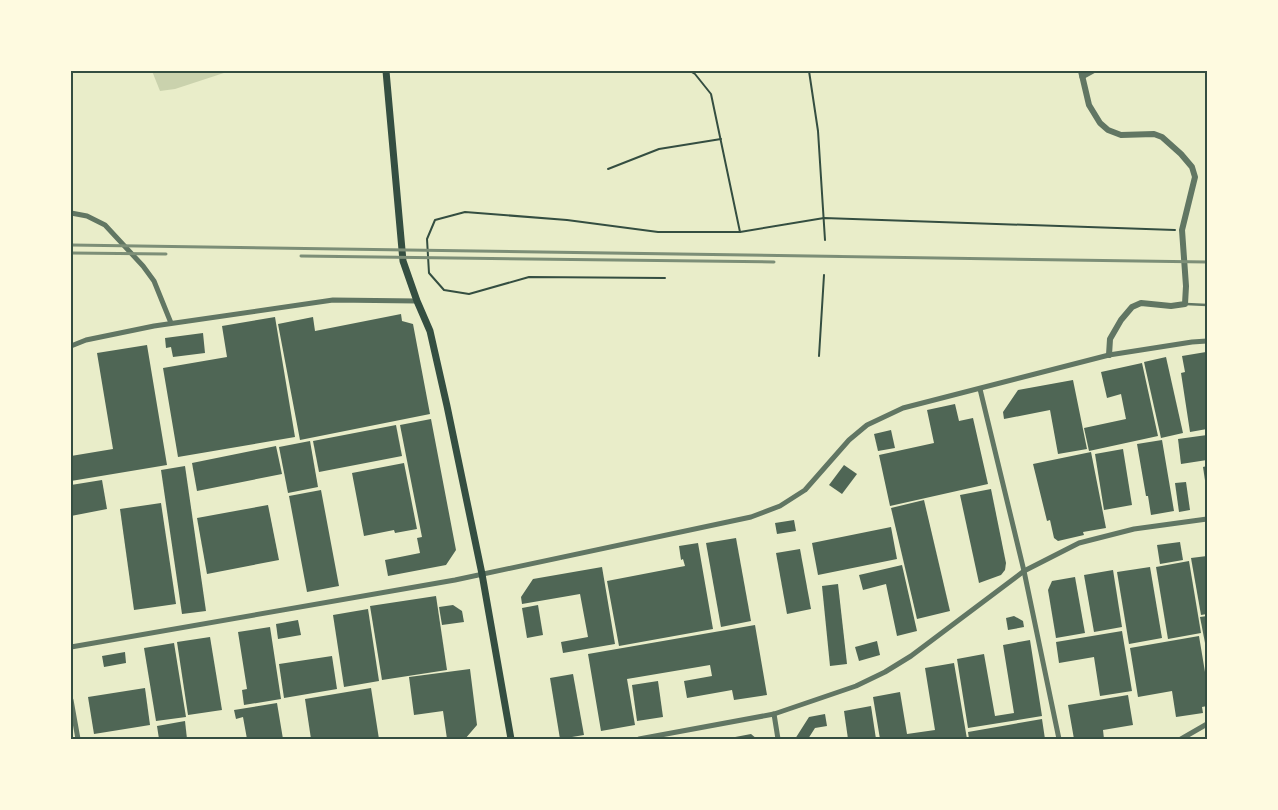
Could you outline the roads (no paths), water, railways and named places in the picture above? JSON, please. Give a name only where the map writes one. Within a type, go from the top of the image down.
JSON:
[{"type":"main road","points":[[386,71],[403,261],[430,331],[482,574],[511,739]]},
{"type":"street","points":[[1093,71],[1081,74],[1089,105],[1100,123],[1108,130],[1121,135],[1154,134],[1162,137],[1192,167],[1195,177],[1182,230],[1186,286],[1185,304],[1172,306],[1141,303],[1132,307],[1121,320],[1110,340],[1109,355]]},
{"type":"street","points":[[71,213],[87,216],[105,225],[143,266],[154,281],[171,323]]},
{"type":"street","points":[[71,346],[86,340],[171,323],[333,300],[417,301]]},
{"type":"street","points":[[71,647],[482,574],[751,517],[780,506],[805,490],[849,440],[867,425],[903,408],[1109,355],[1207,341]]},
{"type":"street","points":[[980,389],[1024,571],[1059,739]]},
{"type":"street","points":[[639,739],[774,714],[856,686],[885,672],[911,656],[1024,571],[1079,543],[1134,529],[1207,519]]},
{"type":"street","points":[[71,700],[78,739]]},
{"type":"street","points":[[774,714],[778,739]]},
{"type":"street","points":[[1181,739],[1207,724]]},
{"type":"lane","points":[[1185,304],[1207,305]]},
{"type":"railway","points":[[71,245],[1207,262]]},
{"type":"railway","points":[[71,253],[166,254]]},
{"type":"railway","points":[[301,256],[774,262]]}]
